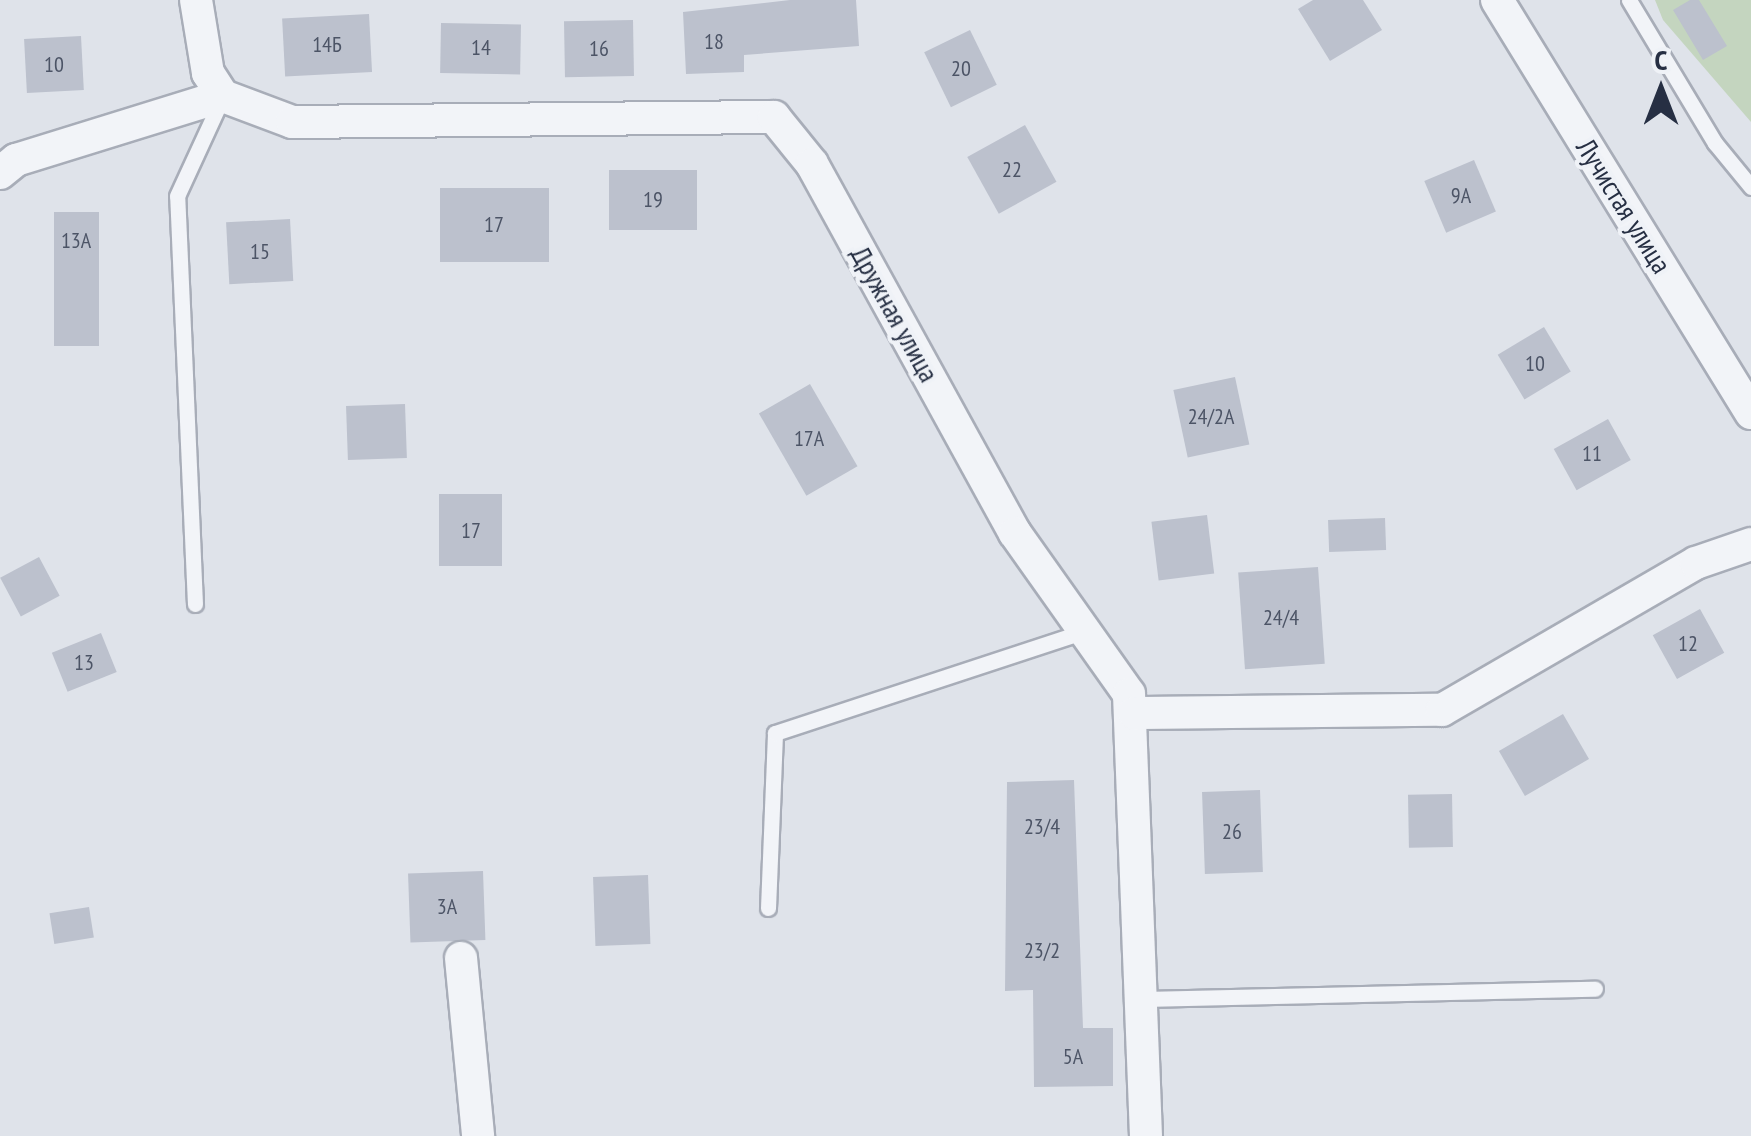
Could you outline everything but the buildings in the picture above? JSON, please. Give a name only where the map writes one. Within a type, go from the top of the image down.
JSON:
[{"type":"street","points":[[0,173],[16,160],[223,96],[208,73],[196,0]]},
{"type":"street","name":"Лучистая улица","points":[[1497,0],[1751,413]]},
{"type":"street","name":"Дружная улица","points":[[223,96],[292,122],[336,124],[774,117],[812,164],[1015,533],[1086,631],[1134,713],[1146,1136]]},
{"type":"street","points":[[1134,713],[1442,710],[1696,563],[1751,544]]},
{"type":"street","points":[[461,958],[478,1136]]},
{"type":"lane","points":[[1630,0],[1715,143],[1751,187]]},
{"type":"lane","points":[[195,604],[178,196],[223,96]]},
{"type":"lane","points":[[768,908],[775,732],[1086,631]]},
{"type":"lane","points":[[1140,999],[1595,989]]},
{"type":"green space","points":[[1655,0],[1751,0],[1751,122],[1663,20]]}]
